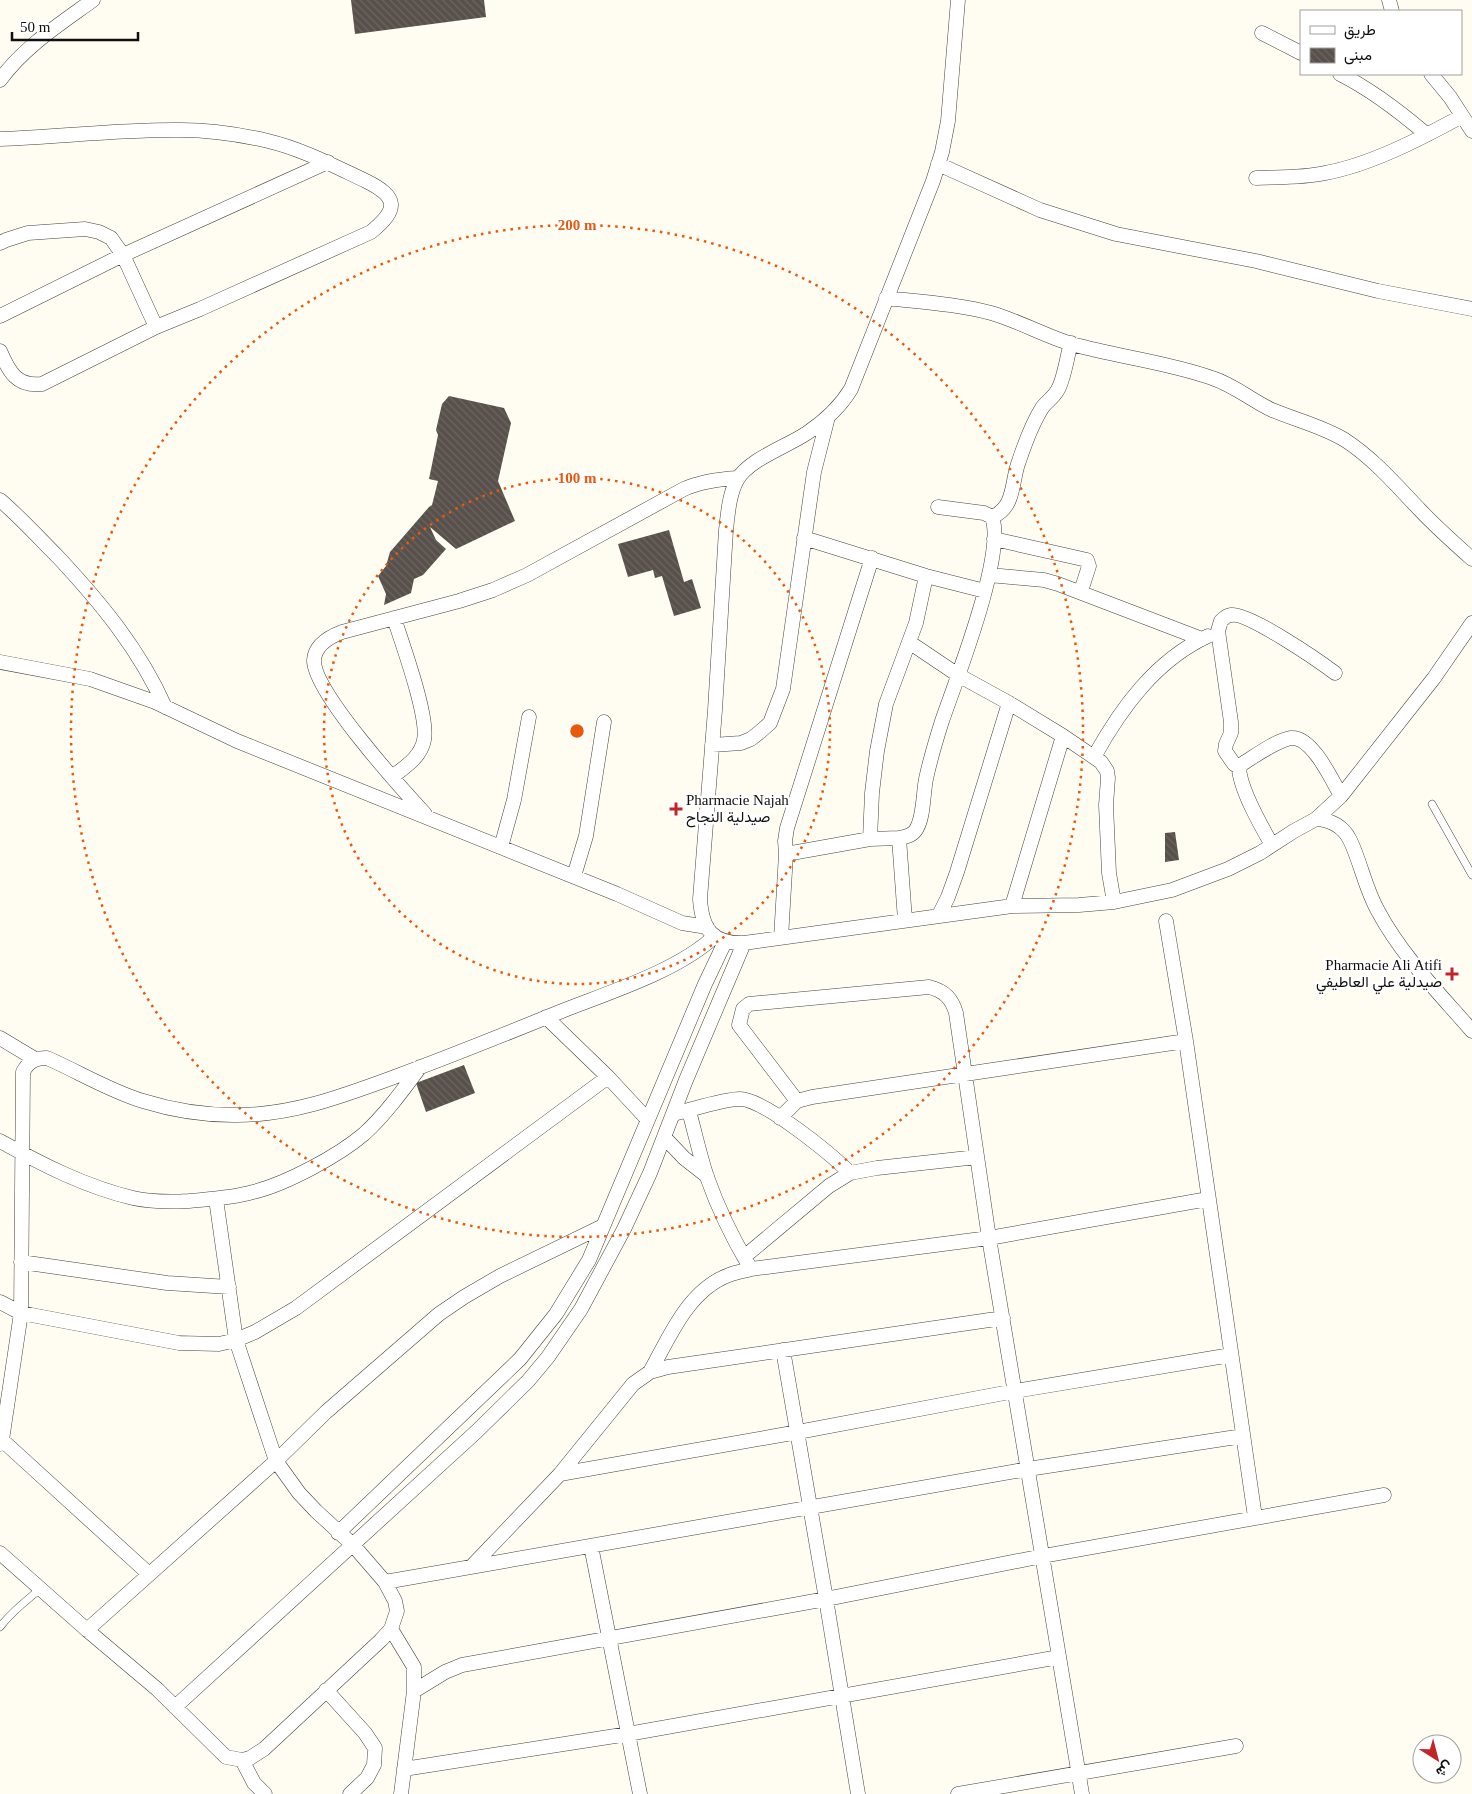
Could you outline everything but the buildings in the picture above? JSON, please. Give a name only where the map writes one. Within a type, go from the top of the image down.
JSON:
[{"type":"street","points":[[0,80],[42,36],[93,0]]},
{"type":"street","points":[[715,935],[703,920],[700,899],[726,530],[730,502],[738,478],[764,456],[806,434],[828,417],[843,402],[851,389],[930,189],[938,164],[948,121],[958,0]]},
{"type":"street","points":[[1262,33],[1300,52]]},
{"type":"street","points":[[1342,75],[1364,86],[1390,104],[1426,134]]},
{"type":"street","points":[[1432,75],[1450,97],[1472,131]]},
{"type":"street","points":[[1256,178],[1324,174],[1350,168],[1462,116]]},
{"type":"street","points":[[0,139],[120,131],[183,130],[268,141],[328,162],[378,187],[387,195],[392,209],[383,222],[371,232],[156,327],[42,384],[31,386],[23,383],[8,368],[0,351]]},
{"type":"street","points":[[0,316],[123,255],[328,162]]},
{"type":"street","points":[[938,164],[1040,210],[1116,234],[1256,261],[1378,291],[1472,310]]},
{"type":"street","points":[[0,243],[28,233],[85,229],[111,238],[123,255],[156,327]]},
{"type":"street","points":[[886,298],[977,310],[993,314],[1071,343],[1212,378],[1227,384],[1273,410],[1310,423],[1344,440],[1383,471],[1428,519],[1472,559]]},
{"type":"street","points":[[992,517],[1008,505],[1018,463],[1044,405],[1059,389],[1071,343]]},
{"type":"street","points":[[712,745],[741,743],[751,740],[770,724],[783,689],[814,472],[828,417]]},
{"type":"street","points":[[429,818],[392,776],[330,698],[317,674],[314,662],[316,652],[329,637],[492,590],[527,575],[684,488],[696,483],[738,478]]},
{"type":"street","points":[[0,500],[41,539],[117,626],[149,674],[165,707]]},
{"type":"street","points":[[786,854],[870,839],[898,838],[912,835],[918,826],[933,749],[985,591],[995,524],[992,517],[984,513],[938,507]]},
{"type":"street","points":[[804,538],[926,576],[985,591]]},
{"type":"street","points":[[994,539],[1087,560],[1089,566],[1081,591]]},
{"type":"street","points":[[781,938],[787,828],[872,558]]},
{"type":"street","points":[[989,574],[1044,580],[1081,591],[1202,638]]},
{"type":"street","points":[[870,839],[872,793],[886,704],[920,608],[926,576]]},
{"type":"street","points":[[1240,768],[1234,764],[1225,751],[1231,733],[1231,722],[1218,631],[1221,621],[1230,615],[1236,615],[1269,630],[1298,647],[1335,673]]},
{"type":"street","points":[[392,776],[417,756],[425,734],[422,710],[394,618]]},
{"type":"street","points":[[0,662],[90,679],[165,707],[237,741],[501,846],[682,923],[744,943],[1012,906],[1079,905],[1114,902],[1172,890],[1249,859],[1316,819],[1341,796],[1434,678],[1472,623]]},
{"type":"street","points":[[1094,757],[1123,708],[1149,679],[1179,653],[1202,638],[1218,631]]},
{"type":"street","points":[[909,642],[958,674],[1063,736],[1094,757],[1104,767],[1108,778],[1106,805],[1109,873],[1114,902]]},
{"type":"street","points":[[939,915],[957,872],[1009,703]]},
{"type":"street","points":[[501,846],[514,800],[529,717]]},
{"type":"street","points":[[574,876],[586,836],[604,722]]},
{"type":"street","points":[[1012,906],[1063,736]]},
{"type":"street","points":[[1272,845],[1262,828],[1242,782],[1239,772],[1242,764],[1289,738],[1296,738],[1309,745],[1323,764],[1341,796]]},
{"type":"street","points":[[1316,819],[1334,823],[1349,838],[1369,893],[1388,928],[1404,952],[1472,1031]]},
{"type":"street","points":[[898,838],[905,920]]},
{"type":"street","points":[[1166,921],[1186,1041],[1255,1517]]},
{"type":"street","points":[[149,1574],[1,1442],[21,1313],[21,1153],[23,1072],[26,1065],[35,1060],[46,1058],[143,1101],[200,1114],[272,1114],[308,1106],[353,1092],[546,1018],[673,965],[702,948],[715,935]]},
{"type":"street","points":[[338,1532],[520,1359],[541,1334],[574,1286],[589,1260],[705,984],[715,935]]},
{"type":"street","points":[[175,1707],[512,1399],[548,1357],[581,1309],[624,1229],[744,943]]},
{"type":"street","points":[[797,1102],[739,1025],[743,1009],[749,1004],[924,987],[939,990],[953,1004],[989,1238],[1082,1794]]},
{"type":"street","points":[[546,1018],[648,1119]]},
{"type":"street","points":[[0,1038],[35,1060]]},
{"type":"street","points":[[780,1118],[797,1102],[812,1097],[1186,1041]]},
{"type":"street","points":[[0,1141],[76,1179],[133,1198],[167,1202],[216,1199],[255,1192],[298,1175],[335,1155],[364,1134],[421,1067]]},
{"type":"street","points":[[0,1302],[21,1313],[179,1343],[219,1344],[236,1340],[296,1308],[608,1078]]},
{"type":"street","points":[[673,1114],[740,1099],[757,1103],[824,1150],[850,1174]]},
{"type":"street","points":[[689,1110],[707,1176],[726,1222],[751,1269]]},
{"type":"street","points":[[664,1137],[684,1158],[707,1176]]},
{"type":"street","points":[[744,1257],[829,1186],[850,1174],[877,1168],[977,1157]]},
{"type":"street","points":[[0,1553],[157,1689],[226,1757],[242,1760],[250,1758],[264,1749],[382,1640],[391,1629],[397,1611],[395,1601],[385,1582],[353,1545],[299,1493],[276,1461],[236,1340],[216,1199]]},
{"type":"street","points":[[650,1372],[684,1313],[698,1296],[711,1285],[728,1275],[751,1269],[989,1238],[1208,1199]]},
{"type":"street","points":[[87,1630],[276,1461],[326,1412],[439,1314],[500,1276],[603,1226]]},
{"type":"street","points":[[21,1262],[167,1283],[229,1287]]},
{"type":"street","points":[[472,1566],[560,1474],[633,1384],[650,1372],[668,1367],[1003,1318]]},
{"type":"street","points":[[784,1350],[858,1794]]},
{"type":"street","points":[[560,1474],[1015,1391],[1231,1356]]},
{"type":"street","points":[[385,1582],[1028,1469],[1243,1436]]},
{"type":"street","points":[[414,1692],[445,1672],[462,1665],[610,1640],[1043,1556],[1384,1495]]},
{"type":"street","points":[[591,1546],[640,1794]]},
{"type":"street","points":[[391,1629],[414,1668],[414,1692],[401,1794]]},
{"type":"street","points":[[404,1770],[628,1734],[1059,1657]]},
{"type":"street","points":[[326,1690],[365,1733],[375,1748],[374,1765],[366,1778],[350,1794]]},
{"type":"street","points":[[958,1794],[1236,1746]]},
{"type":"street","points":[[242,1760],[254,1783],[265,1794]]},
{"type":"lane","points":[[1432,804],[1472,875]]},
{"type":"lane","points":[[0,1626],[12,1611],[26,1602],[40,1589]]},
{"type":"place","name":"Pharmacie Najah صيدلية النجاح","points":[[676,809]]},
{"type":"place","name":"Pharmacie Ali Atifi صيدلية علي العاطيفي","points":[[1452,974]]}]
